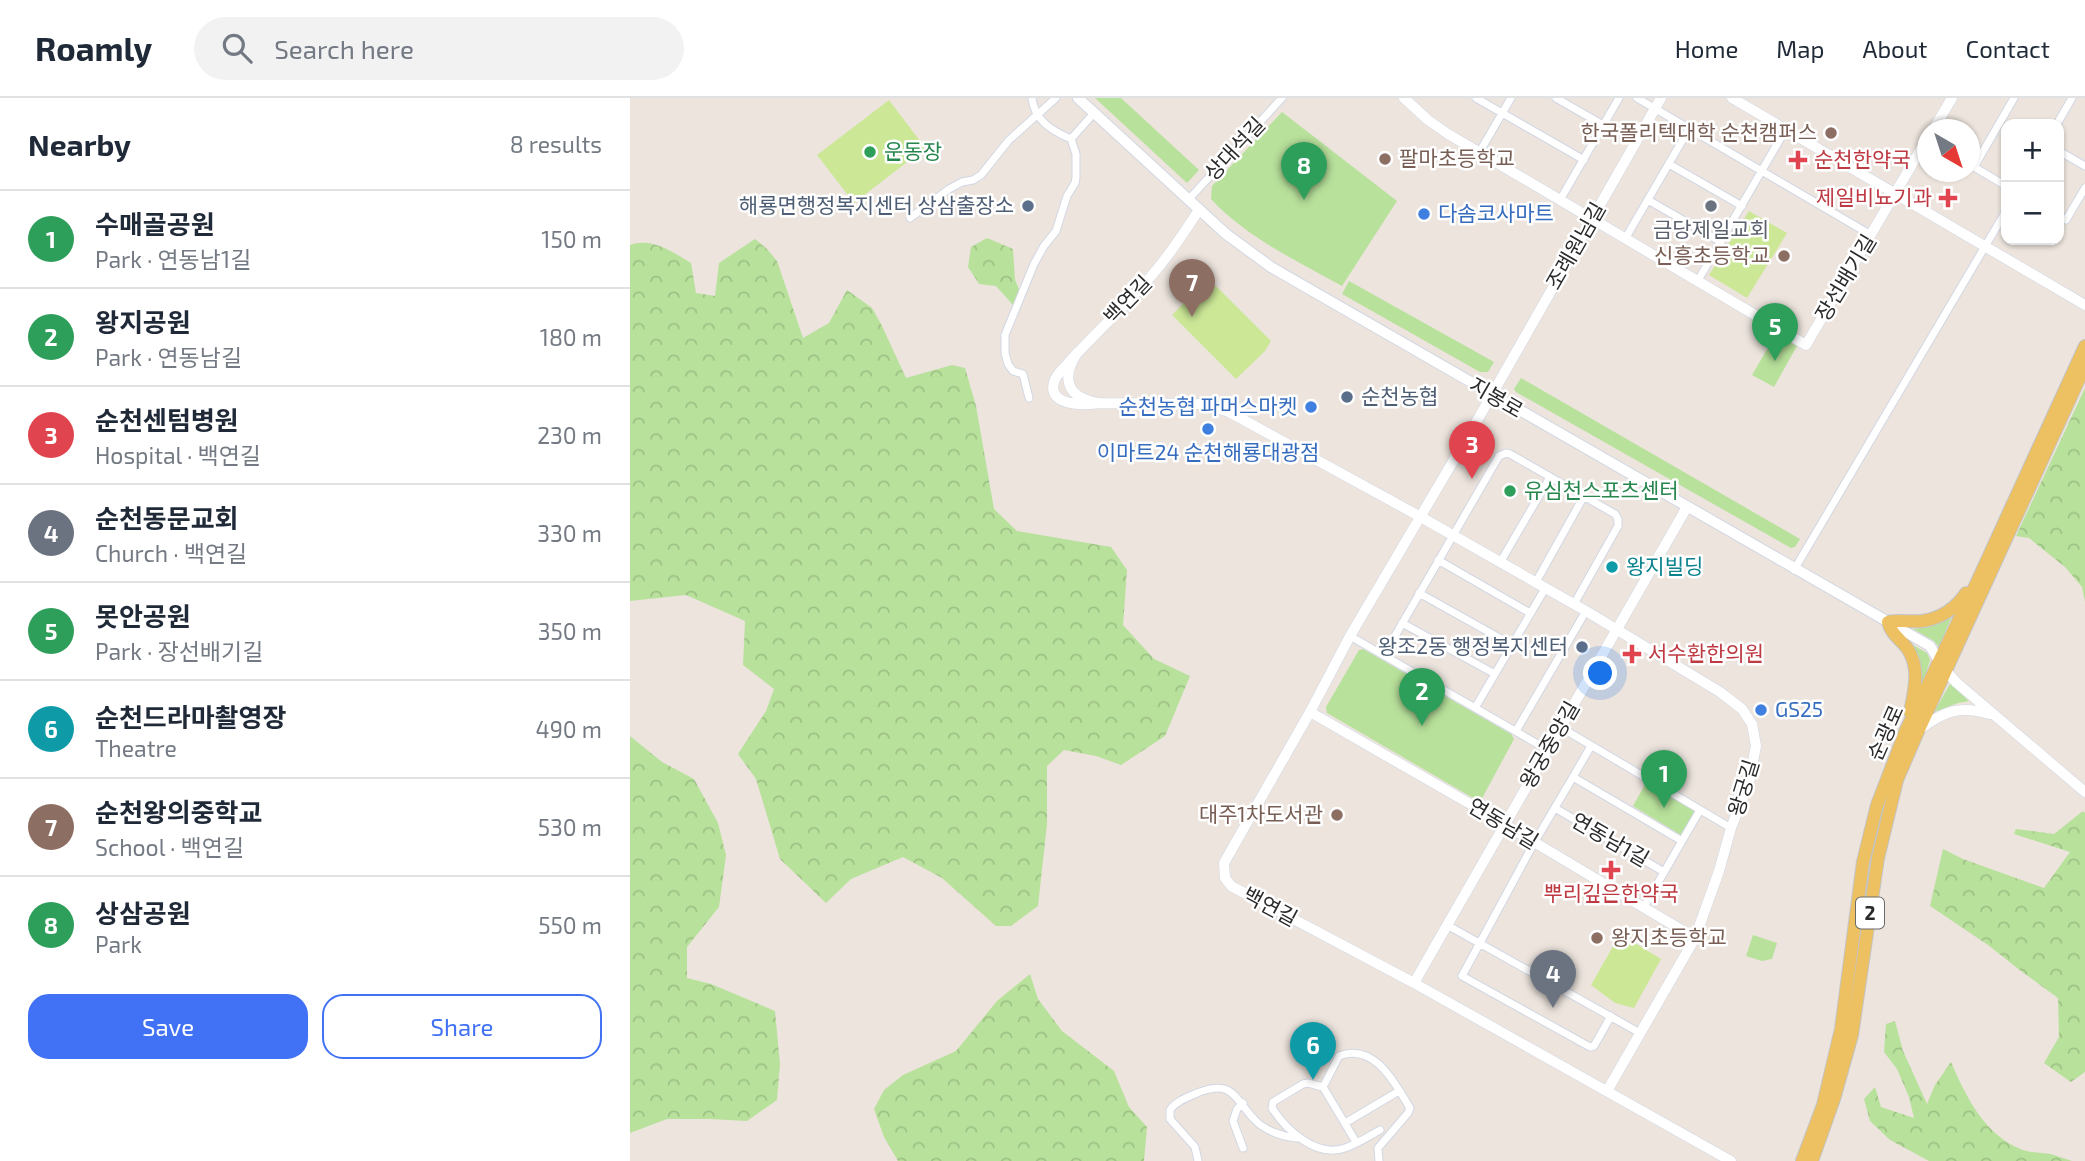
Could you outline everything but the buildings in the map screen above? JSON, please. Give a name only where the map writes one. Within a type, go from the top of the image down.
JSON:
[{"type":"main road","name":"지봉로","points":[[1078,98],[1226,234],[1271,267],[1930,646],[1943,667]]},
{"type":"main road","name":"순광로","points":[[1943,667],[1977,582],[2085,346]]},
{"type":"main road","name":"순광로","points":[[1802,1161],[1823,1105],[1841,1028],[1863,862],[1877,805],[2085,366]]},
{"type":"main road","points":[[1913,729],[1916,670],[1907,648],[1890,631],[1888,622],[1922,621],[1950,611],[1977,582]]},
{"type":"main road","name":"순광로","points":[[1812,1161],[1834,1099],[1852,1035],[1878,858],[1885,823],[1913,729]]},
{"type":"street","points":[[1032,98],[1036,115],[1055,133],[1071,139]]},
{"type":"street","points":[[910,218],[949,188],[981,175],[1009,140],[1056,98]]},
{"type":"street","name":"상대석길","points":[[1188,200],[1282,98]]},
{"type":"street","name":"장선배기길","points":[[1404,98],[1428,120],[1479,153],[1806,345],[1917,156]]},
{"type":"street","points":[[1476,98],[1584,160]]},
{"type":"street","points":[[1479,153],[1511,98]]},
{"type":"street","points":[[1556,98],[1603,125]]},
{"type":"street","points":[[1560,200],[1619,98]]},
{"type":"street","points":[[1637,98],[1871,235]]},
{"type":"street","name":"조례원님길","points":[[1491,395],[1661,98]]},
{"type":"street","points":[[1732,98],[2085,305]]},
{"type":"street","points":[[1940,119],[1952,98]]},
{"type":"street","points":[[1980,152],[2014,98]]},
{"type":"street","points":[[2060,119],[2073,98]]},
{"type":"street","points":[[1071,139],[1094,113]]},
{"type":"street","points":[[1625,239],[1689,129]]},
{"type":"street","points":[[1698,282],[1786,129]]},
{"type":"street","points":[[1029,398],[1023,374],[1013,371],[1008,364],[1005,335],[1034,264],[1056,231],[1067,196],[1075,183],[1076,154],[1071,139]]},
{"type":"street","points":[[2064,154],[2085,166]]},
{"type":"street","points":[[1669,164],[1742,206]]},
{"type":"street","points":[[1980,170],[2001,183]]},
{"type":"street","points":[[2064,219],[2066,220],[2085,188]]},
{"type":"street","points":[[1648,200],[1721,242]]},
{"type":"street","name":"백연길","points":[[1199,210],[1152,276],[1055,378],[1053,389],[1058,397],[1068,404],[1185,403],[1216,407],[1241,417],[1419,516]]},
{"type":"street","points":[[1794,570],[2001,220]]},
{"type":"street","points":[[1077,353],[1069,370],[1069,385],[1078,397],[1098,403]]},
{"type":"street","name":"백연길","points":[[1491,395],[1350,636],[1224,863],[1225,878],[1231,886],[1414,984],[1726,1160]]},
{"type":"street","points":[[1384,655],[1501,455],[1510,454],[1615,514],[1619,523],[1574,604]]},
{"type":"street","points":[[1501,561],[1550,477]]},
{"type":"street","points":[[1536,582],[1584,496]]},
{"type":"street","name":"왕궁중앙길","points":[[1414,984],[1687,507]]},
{"type":"street","name":"왕궁길","points":[[1419,516],[1546,587],[1720,692],[1739,706],[1748,718],[1755,736],[1755,755],[1749,782],[1695,938],[1607,1091]]},
{"type":"street","points":[[1438,560],[1530,613]]},
{"type":"street","points":[[1475,708],[1546,587]]},
{"type":"street","points":[[1419,593],[1512,645]]},
{"type":"street","points":[[1516,731],[1586,611]]},
{"type":"street","points":[[1402,623],[1494,674]]},
{"type":"street","points":[[1350,636],[1548,750]]},
{"type":"street","points":[[1943,667],[2085,792]]},
{"type":"street","points":[[1913,729],[1949,711],[1961,709],[1996,716]]},
{"type":"street","name":"연동남길","points":[[1310,712],[1695,938]]},
{"type":"street","points":[[1560,727],[1731,828]]},
{"type":"street","points":[[1573,777],[1591,746]]},
{"type":"street","name":"연동남1길","points":[[1611,1016],[1594,1046],[1590,1047],[1462,976],[1573,777],[1682,841]]},
{"type":"street","name":"연동남1길","points":[[1555,808],[1664,872]]},
{"type":"street","name":"연동남1길","points":[[1644,907],[1700,810]]},
{"type":"street","points":[[1447,925],[1640,1032]]},
{"type":"street","points":[[1323,1087],[1339,1056],[1346,1053],[1376,1061],[1390,1075],[1410,1108],[1378,1148],[1379,1161]]},
{"type":"street","points":[[1356,1142],[1323,1087],[1303,1084],[1273,1102],[1272,1108],[1278,1117],[1310,1144],[1337,1150],[1345,1148],[1380,1130]]},
{"type":"street","points":[[1198,1161],[1195,1147],[1170,1119],[1170,1107],[1209,1089],[1229,1091],[1236,1095],[1259,1124],[1292,1138],[1301,1138]]},
{"type":"street","points":[[1345,1123],[1399,1091]]},
{"type":"street","points":[[1243,1103],[1233,1121],[1243,1148]]},
{"type":"green space","points":[[1095,98],[1121,98],[1199,170],[1187,183]]},
{"type":"green space","name":"운동장","points":[[889,100],[924,149],[854,203],[817,155]]},
{"type":"green space","points":[[1282,112],[1397,201],[1342,286],[1256,237],[1211,199],[1212,186]]},
{"type":"green space","points":[[1749,211],[1787,233],[1747,298],[1709,275]]},
{"type":"green space","points":[[987,238],[1013,249],[1015,280],[1021,294],[1013,305],[996,286],[979,284],[968,267],[971,247]]},
{"type":"green space","points":[[755,239],[777,261],[803,338],[829,323],[847,290],[872,308],[906,378],[952,365],[965,368],[976,406],[994,509],[1017,531],[1111,547],[1127,570],[1123,625],[1154,659],[1190,676],[1165,736],[1121,765],[1096,756],[1064,750],[1047,766],[1047,824],[1038,906],[1011,926],[996,926],[942,878],[903,857],[851,879],[826,903],[780,859],[756,779],[738,754],[766,711],[774,689],[743,665],[745,621],[686,595],[630,601],[630,245],[654,244],[691,263],[696,293],[715,296],[719,263]]},
{"type":"green space","points":[[1207,280],[1271,341],[1265,351],[1236,379],[1172,315]]},
{"type":"green space","points":[[1349,281],[1494,362],[1488,372],[1480,372],[1342,294]]},
{"type":"green space","points":[[1776,334],[1797,346],[1774,387],[1752,375]]},
{"type":"green space","points":[[1521,378],[1800,539],[1795,547],[1791,548],[1516,392],[1514,389]]},
{"type":"green space","points":[[2085,388],[2085,602],[2082,587],[2065,567],[2029,538],[2016,536]]},
{"type":"green space","points":[[1952,616],[1939,647],[1913,629],[1930,627]]},
{"type":"green space","points":[[1906,641],[1927,653],[1930,660],[1921,689],[1920,663]]},
{"type":"green space","points":[[1363,649],[1511,734],[1514,739],[1480,802],[1327,713],[1326,707],[1359,650]]},
{"type":"green space","points":[[1950,684],[1969,701],[1934,712]]},
{"type":"green space","points":[[630,736],[662,762],[694,779],[718,823],[726,855],[719,907],[687,947],[687,978],[711,984],[775,1011],[780,1064],[777,1100],[747,1121],[667,1119],[630,1133]]},
{"type":"green space","points":[[1647,781],[1696,810],[1681,835],[1633,806]]},
{"type":"green space","points":[[2083,811],[2085,1072],[2071,1082],[2044,1063],[2059,1037],[2058,998],[1988,945],[1930,906],[1943,849],[1963,859],[2044,888],[2070,852],[2014,834],[2016,829],[2054,834]]},
{"type":"green space","points":[[1620,934],[1661,959],[1634,1008],[1615,1003],[1591,985]]},
{"type":"green space","points":[[1753,935],[1777,943],[1772,959],[1762,961],[1746,956]]},
{"type":"green space","points":[[1030,974],[1038,999],[1062,1031],[1114,1071],[1129,1107],[1147,1127],[1144,1161],[898,1161],[884,1137],[874,1109],[884,1090],[903,1075],[956,1051],[997,1001]]},
{"type":"green space","points":[[1895,1021],[1903,1051],[1927,1104],[1935,1085],[1951,1062],[1970,1102],[1998,1135],[2023,1150],[2051,1154],[2072,1161],[1929,1161],[1890,1140],[1870,1121],[1864,1099],[1875,1087],[1881,1107],[1914,1118],[1909,1097],[1897,1069],[1884,1052],[1886,1024]]},
{"type":"place","name":"한국폴리텍대학 순천캠퍼스","points":[[1831,133]]},
{"type":"place","name":"운동장","points":[[870,152]]},
{"type":"place","name":"팔마초등학교","points":[[1385,159]]},
{"type":"place","name":"순천한약국","points":[[1798,160]]},
{"type":"place","name":"제일비뇨기과","points":[[1948,198]]},
{"type":"place","name":"상삼공원","points":[[1304,200]]},
{"type":"place","name":"해룡면행정복지센터 상삼출장소","points":[[1028,206]]},
{"type":"place","name":"금당제일교회","points":[[1711,206]]},
{"type":"place","name":"다솜코사마트","points":[[1424,214]]},
{"type":"place","name":"신흥초등학교","points":[[1784,256]]},
{"type":"place","name":"순천왕의중학교","points":[[1192,317]]},
{"type":"place","name":"못안공원","points":[[1775,361]]},
{"type":"place","name":"순천농협","points":[[1347,397]]},
{"type":"place","name":"순천농협 파머스마켓","points":[[1311,407]]},
{"type":"place","name":"이마트24 순천해룡대광점","points":[[1208,429]]},
{"type":"place","name":"순천센텀병원","points":[[1472,479]]},
{"type":"place","name":"유심천스포츠센터","points":[[1510,491]]},
{"type":"place","name":"왕지빌딩","points":[[1612,567]]},
{"type":"place","name":"왕조2동 행정복지센터","points":[[1582,647]]},
{"type":"place","name":"서수환한의원","points":[[1632,654]]},
{"type":"place","name":"GS25","points":[[1761,710]]},
{"type":"place","name":"왕지공원","points":[[1422,726]]},
{"type":"place","name":"수매골공원","points":[[1664,808]]},
{"type":"place","name":"대주1차도서관","points":[[1337,815]]},
{"type":"place","name":"뿌리깊은한약국","points":[[1611,870]]},
{"type":"place","name":"왕지초등학교","points":[[1597,938]]},
{"type":"place","name":"순천동문교회","points":[[1553,1008]]},
{"type":"place","name":"순천드라마촬영장","points":[[1313,1080]]}]
